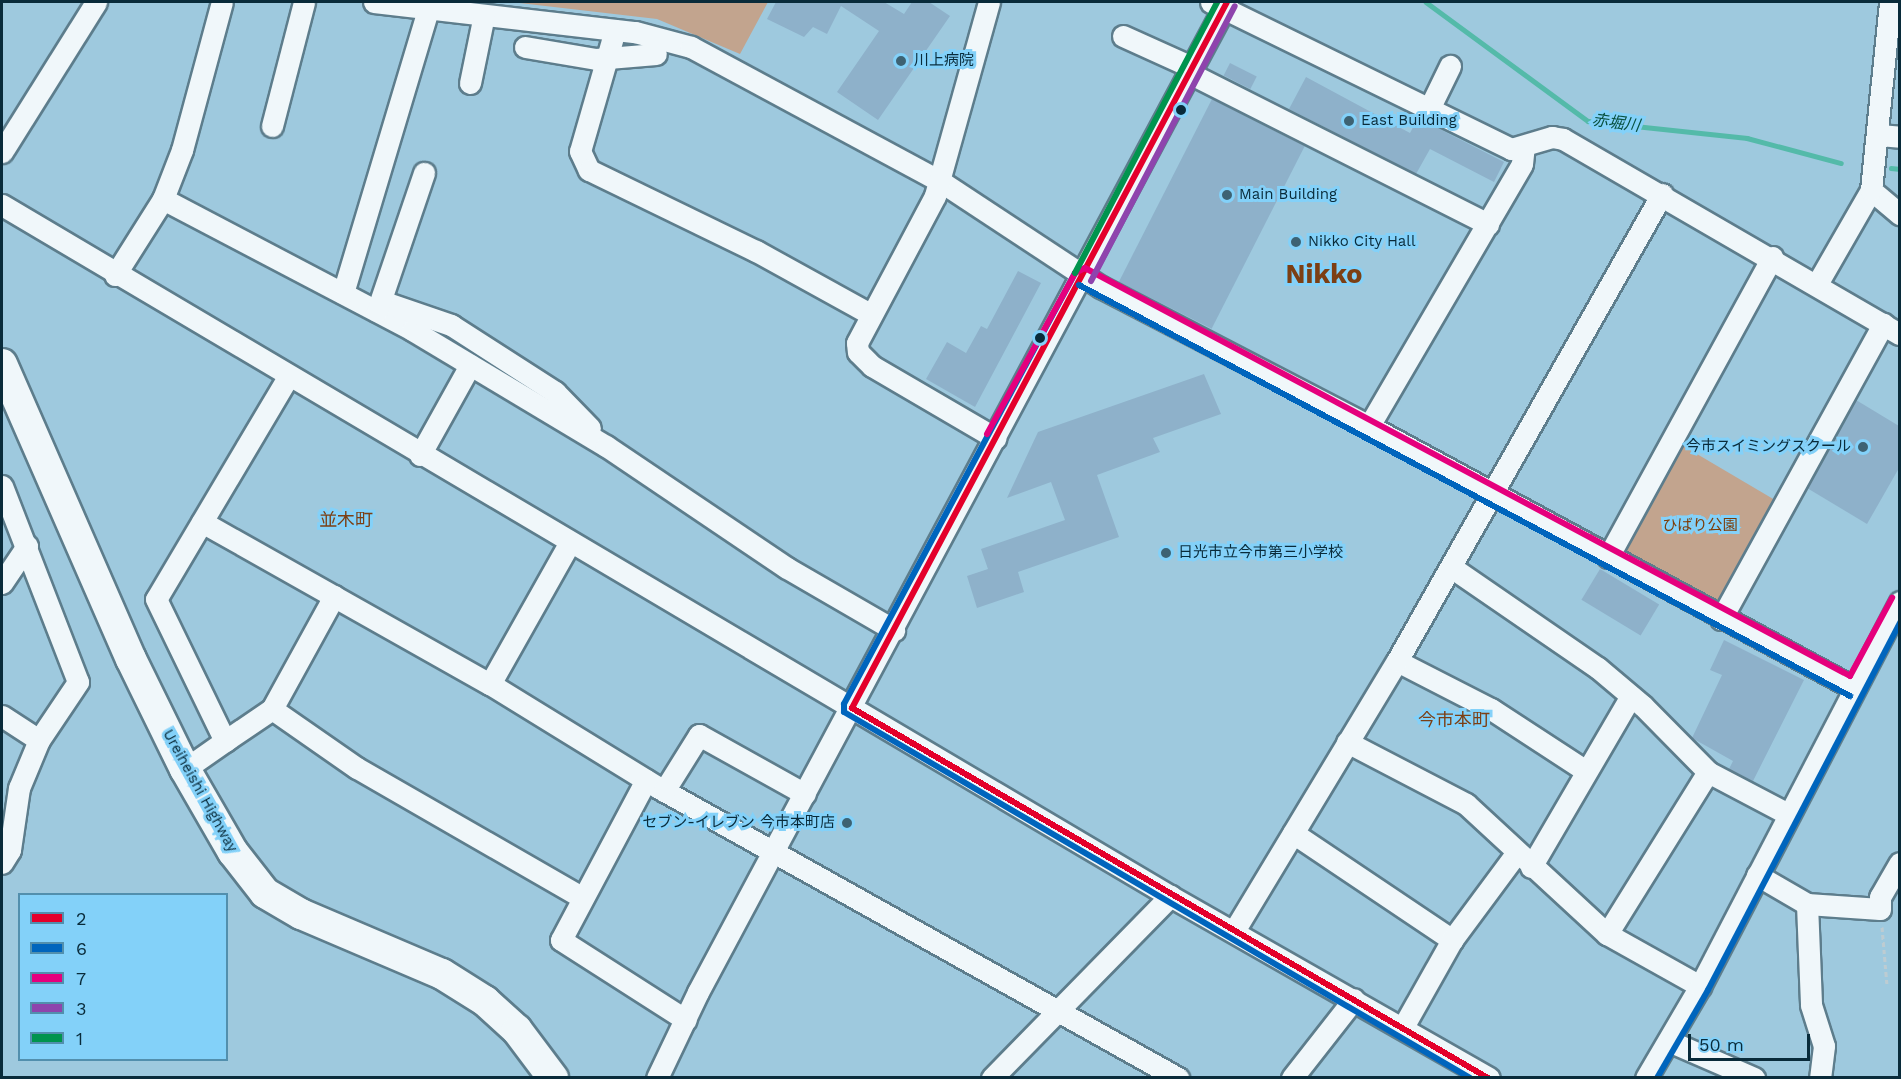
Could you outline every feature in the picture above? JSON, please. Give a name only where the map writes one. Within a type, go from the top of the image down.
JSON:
[{"type":"highway","name":"Ureiheishi Highway","points":[[2,364],[185,769],[233,852],[265,893],[301,914],[442,974],[486,1001],[517,1030],[553,1077]]},
{"type":"street","points":[[2,152],[96,2]]},
{"type":"street","points":[[115,275],[163,199],[182,150],[222,2]]},
{"type":"street","points":[[272,126],[304,2]]},
{"type":"street","points":[[374,2],[615,30],[692,47],[940,181],[1083,277],[1369,426],[1721,619],[1854,688]]},
{"type":"street","points":[[989,2],[940,181],[870,314],[858,352],[872,366],[995,438]]},
{"type":"street","points":[[1818,284],[1871,190],[1889,136],[1890,2]]},
{"type":"street","points":[[657,1077],[773,852],[1193,71],[1221,4],[1511,149],[1557,136],[1772,257],[1891,329],[1721,619]]},
{"type":"street","points":[[343,293],[428,9]]},
{"type":"street","points":[[470,83],[484,15]]},
{"type":"street","points":[[615,30],[609,59],[580,151],[589,170],[756,251],[870,314]]},
{"type":"street","points":[[1123,36],[1488,224]]},
{"type":"street","points":[[525,47],[609,59],[656,54]]},
{"type":"street","points":[[1429,109],[1450,66]]},
{"type":"street","points":[[1369,426],[1522,164],[1524,146]]},
{"type":"street","points":[[379,306],[424,173]]},
{"type":"street","points":[[1871,190],[1899,214]]},
{"type":"street","points":[[1234,931],[1397,661],[1662,194]]},
{"type":"street","points":[[163,199],[343,293],[379,306],[451,326],[555,392],[606,446]]},
{"type":"street","points":[[2,205],[288,378],[1170,896],[1488,1077]]},
{"type":"street","points":[[1608,557],[1772,257]]},
{"type":"street","points":[[379,306],[470,365],[606,446],[787,568],[894,630]]},
{"type":"street","points":[[420,455],[470,365]]},
{"type":"street","points":[[225,741],[156,599],[288,378]]},
{"type":"street","points":[[2,486],[78,682],[39,740],[19,788],[10,850],[2,863]]},
{"type":"street","points":[[202,522],[490,684],[655,786],[1060,1009],[1178,1077]]},
{"type":"street","points":[[490,684],[570,542]]},
{"type":"street","points":[[2,583],[27,546]]},
{"type":"street","points":[[1451,567],[1545,629],[1631,696],[1708,772],[1788,814]]},
{"type":"street","points":[[185,769],[272,709],[333,596]]},
{"type":"street","points":[[1646,1077],[1670,1041],[1700,986],[1899,602]]},
{"type":"street","points":[[1397,661],[1491,709],[1586,771]]},
{"type":"street","points":[[1403,1027],[1452,940],[1524,859],[1586,771],[1631,696]]},
{"type":"street","points":[[272,709],[357,768],[581,897]]},
{"type":"street","points":[[2,716],[39,740]]},
{"type":"street","points":[[686,1020],[561,940],[581,897],[655,786],[699,735],[805,794]]},
{"type":"street","points":[[1347,741],[1466,804],[1607,934],[1700,986]]},
{"type":"street","points":[[1607,934],[1708,772]]},
{"type":"street","points":[[1293,833],[1452,940]]},
{"type":"street","points":[[1757,875],[1807,904],[1880,909],[1880,897],[1899,863]]},
{"type":"street","points":[[992,1077],[1170,896]]},
{"type":"street","points":[[1807,904],[1810,1005],[1824,1046],[1820,1077]]},
{"type":"street","points":[[1292,1077],[1354,999]]},
{"type":"street","points":[[1670,1041],[1754,1077]]},
{"type":"path","points":[[1880,909],[1887,985]]},
{"type":"green space","points":[[511,2],[768,2],[740,54],[657,19]]},
{"type":"green space","name":"ひばり公園","points":[[1680,444],[1780,503],[1723,599],[1714,602],[1626,555],[1624,542]]},
{"type":"building","points":[[776,2],[884,2],[904,14],[912,2],[929,2],[950,16],[878,120],[837,92],[879,31],[841,6],[827,34],[813,27],[804,37],[767,19]]},
{"type":"building","points":[[1230,63],[1257,77],[1250,89],[1224,75]]},
{"type":"building","name":"East Building","points":[[1306,77],[1410,133],[1418,118],[1504,162],[1494,182],[1430,149],[1416,174],[1289,109]]},
{"type":"building","name":"Main Building","points":[[1212,99],[1305,146],[1212,329],[1119,282]]},
{"type":"building","points":[[1018,271],[1041,283],[975,407],[926,379],[947,342],[966,353],[981,326],[987,329]]},
{"type":"building","points":[[1204,374],[1221,414],[1153,438],[1160,452],[1097,475],[1119,537],[1018,572],[1024,592],[977,608],[967,576],[988,569],[981,549],[1065,520],[1051,482],[1007,498],[1038,432]]},
{"type":"building","name":"今市スイミングスクール","points":[[1856,400],[1899,426],[1899,468],[1867,524],[1807,488]]},
{"type":"building","points":[[1600,569],[1659,605],[1641,635],[1581,600]]},
{"type":"building","points":[[1724,640],[1804,680],[1753,781],[1729,769],[1733,761],[1692,738],[1722,675],[1710,670]]},
{"type":"waterway","name":"赤堀川","points":[[1426,2],[1588,121],[1747,138],[1841,163]]},
{"type":"waterway","name":"赤堀川","points":[[1891,168],[1900,169]]},
{"type":"transit line","name":"1","points":[[1075,273],[1217,2]]},
{"type":"transit line","name":"2","points":[[852,708],[1227,2]]},
{"type":"transit line","name":"3","points":[[1091,281],[1235,6]]},
{"type":"transit line","name":"7","points":[[987,434],[1075,273],[1085,268],[1850,676],[1892,598]]},
{"type":"transit line","name":"6","points":[[1075,273],[844,704],[844,712],[1470,1078]]},
{"type":"transit line","name":"6","points":[[1079,285],[1850,696]]},
{"type":"transit line","name":"6","points":[[1657,1078],[1708,990],[1900,622]]},
{"type":"transit line","name":"2","points":[[852,708],[1488,1078]]},
{"type":"place","name":"川上病院","points":[[901,61]]},
{"type":"place","name":"East Building","points":[[1349,121]]},
{"type":"place","name":"Main Building","points":[[1227,195]]},
{"type":"place","name":"Nikko City Hall","points":[[1296,242]]},
{"type":"place","name":"今市スイミングスクール","points":[[1863,447]]},
{"type":"place","name":"日光市立今市第三小学校","points":[[1166,553]]},
{"type":"place","name":"セブン-イレブン 今市本町店","points":[[847,823]]},
{"type":"district","name":"Nikko","points":[[1324,275]]},
{"type":"district","name":"並木町","points":[[346,520]]},
{"type":"district","name":"今市本町","points":[[1454,720]]}]
